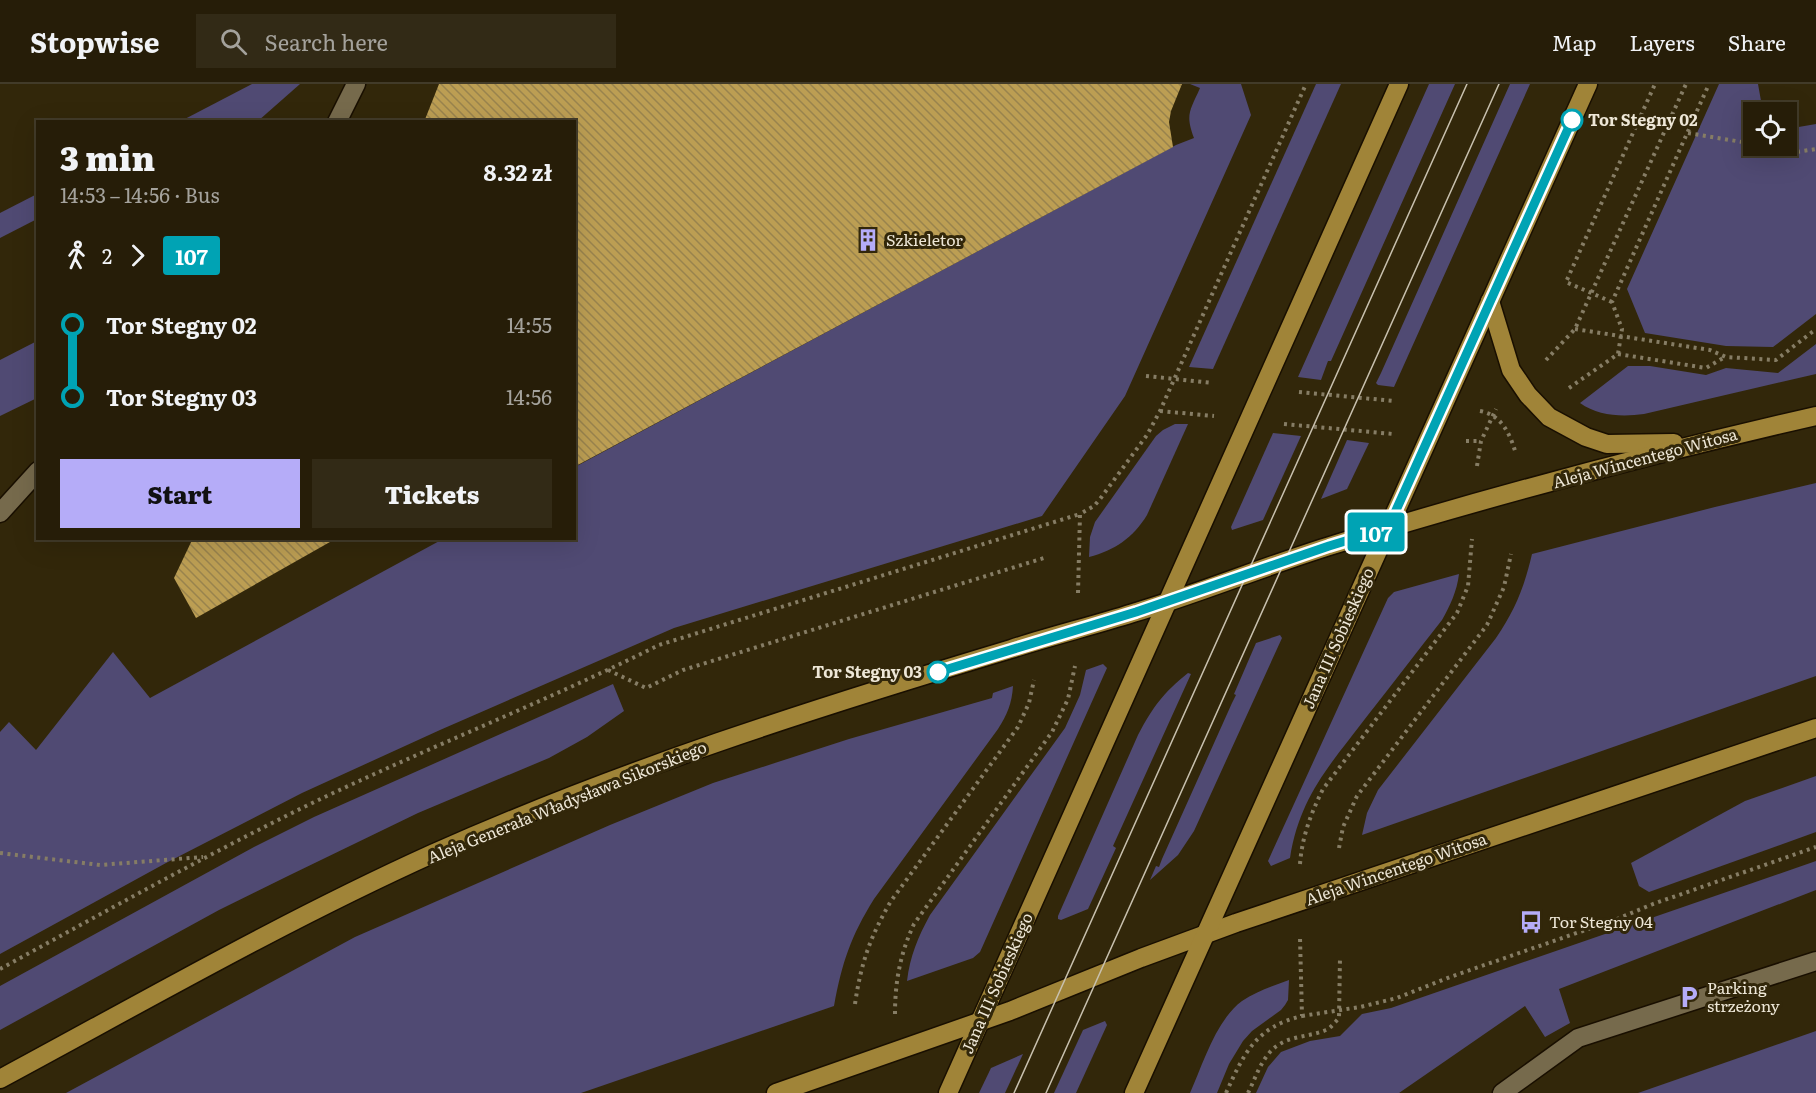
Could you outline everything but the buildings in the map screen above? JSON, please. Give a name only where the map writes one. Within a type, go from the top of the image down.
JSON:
[{"type":"main road","name":"Jana III Sobieskiego","points":[[948,1093],[1399,84]]},
{"type":"main road","name":"Jana III Sobieskiego","points":[[1134,1093],[1588,84]]},
{"type":"main road","points":[[1490,301],[1511,370],[1528,395],[1549,417],[1586,437],[1607,444],[1700,443]]},
{"type":"main road","name":"Aleja Wincentego Witosa","points":[[1166,602],[1388,528],[1700,443],[1816,416]]},
{"type":"main road","name":"Aleja Generała Władysława Sikorskiego","points":[[0,1079],[279,928],[433,854],[533,812],[652,765],[765,726],[1166,602]]},
{"type":"main road","name":"Aleja Wincentego Witosa","points":[[980,1022],[1204,935],[1816,728]]},
{"type":"main road","points":[[776,1093],[980,1022]]},
{"type":"street","points":[[338,120],[357,84]]},
{"type":"street","points":[[0,513],[36,473]]},
{"type":"street","points":[[1502,1093],[1578,1038],[1816,961]]},
{"type":"path","points":[[0,969],[206,856],[317,801],[659,645],[1080,514],[1094,506],[1147,435],[1160,411],[1306,84]]},
{"type":"path","points":[[1612,302],[1566,282],[1655,84]]},
{"type":"path","points":[[1542,363],[1562,345],[1575,329],[1686,84]]},
{"type":"path","points":[[1618,354],[1622,329],[1612,302],[1709,84]]},
{"type":"path","points":[[1688,133],[1743,142]]},
{"type":"path","points":[[1797,152],[1816,149]]},
{"type":"path","points":[[1575,329],[1710,350],[1726,357],[1776,360],[1816,329]]},
{"type":"path","points":[[1567,390],[1618,354],[1707,368],[1726,357]]},
{"type":"path","points":[[1146,376],[1213,383]]},
{"type":"path","points":[[1297,392],[1394,401]]},
{"type":"path","points":[[1477,464],[1481,441],[1497,406]]},
{"type":"path","points":[[1160,411],[1199,414]]},
{"type":"path","points":[[1492,417],[1501,422],[1511,436],[1516,454]]},
{"type":"path","points":[[1283,424],[1379,433]]},
{"type":"path","points":[[1079,565],[1080,514]]},
{"type":"path","points":[[1340,848],[1343,827],[1357,796],[1486,625],[1504,587],[1511,554]]},
{"type":"path","points":[[608,670],[646,688],[683,670],[1044,558]]},
{"type":"path","points":[[1300,861],[1309,821],[1323,789],[1457,613],[1465,593],[1471,566]]},
{"type":"path","points":[[895,990],[900,960],[914,924],[1052,732],[1068,699],[1075,668]]},
{"type":"path","points":[[855,1004],[864,957],[880,920],[891,901],[1018,727],[1029,703],[1034,680]]},
{"type":"path","points":[[1226,1093],[1240,1063],[1254,1042],[1283,1021],[1397,998],[1816,847]]},
{"type":"path","points":[[0,853],[100,865],[206,856]]},
{"type":"path","points":[[1248,1093],[1262,1063],[1277,1046],[1297,1037],[1328,1030],[1339,1017],[1340,958]]},
{"type":"path","points":[[1301,971],[1302,1016]]},
{"type":"shaded area","points":[[252,84],[300,84],[259,120],[183,120]]},
{"type":"shaded area","points":[[1190,84],[1241,84],[1251,115],[1125,396],[1042,516],[674,628],[302,793],[166,863],[0,954],[0,732],[9,722],[36,750],[113,652],[150,698],[441,540],[576,540],[576,466],[1176,145],[1194,138],[1189,118],[1200,88]]},
{"type":"shaded area","points":[[1316,84],[1341,84],[1213,369],[1189,367]]},
{"type":"shaded area","points":[[1429,84],[1455,84],[1321,380],[1298,377]]},
{"type":"shaded area","points":[[1510,84],[1530,84],[1394,387],[1378,385],[1376,383]]},
{"type":"shaded area","points":[[1719,84],[1758,84],[1761,102],[1743,102],[1743,156],[1797,156],[1797,127],[1816,124],[1816,314],[1773,347],[1726,346],[1645,333],[1627,289]]},
{"type":"shaded area","points":[[36,195],[36,220],[0,238],[0,213]]},
{"type":"shaded area","points":[[36,342],[36,398],[0,416],[0,360]]},
{"type":"shaded area","points":[[1816,344],[1816,374],[1644,414],[1610,414],[1594,411],[1580,403],[1628,366],[1650,366],[1706,375],[1726,368],[1778,373]]},
{"type":"shaded area","points":[[1175,424],[1188,424],[1142,523],[1122,542],[1107,551],[1089,557],[1090,537],[1095,522],[1156,436]]},
{"type":"shaded area","points":[[1273,433],[1301,436],[1263,520],[1232,530],[1231,527]]},
{"type":"shaded area","points":[[1347,440],[1369,443],[1347,489],[1321,499]]},
{"type":"shaded area","points":[[1816,483],[1816,676],[1362,835],[1367,813],[1378,790],[1503,628],[1526,578],[1532,554]]},
{"type":"shaded area","points":[[1459,574],[1453,598],[1442,620],[1319,781],[1301,816],[1290,858],[1271,866],[1268,861],[1388,598],[1394,592]]},
{"type":"shaded area","points":[[1280,635],[1282,638],[1194,831],[1178,855],[1150,880],[1156,866],[1159,867],[1236,695],[1234,694],[1256,643]]},
{"type":"shaded area","points":[[1103,664],[1107,668],[980,952],[973,958],[907,981],[915,947],[930,915],[1065,728],[1080,695],[1086,670]]},
{"type":"shaded area","points":[[1188,673],[1191,674],[1113,846],[1116,848],[1088,909],[1061,920],[1058,919],[1138,735],[1159,701]]},
{"type":"shaded area","points":[[613,684],[624,711],[587,737],[549,758],[418,813],[219,910],[0,1030],[0,986],[254,847],[314,817]]},
{"type":"shaded area","points":[[1013,686],[1012,698],[998,729],[866,912],[848,950],[834,1006],[581,1093],[66,1093],[355,937],[610,825],[713,783],[849,739],[992,698],[993,693]]},
{"type":"shaded area","points":[[1816,776],[1816,832],[1649,892],[1639,886],[1631,863],[1745,801]]},
{"type":"shaded area","points":[[1816,861],[1816,890],[1559,989],[1570,1023],[1545,1037],[1525,1006],[1399,1093],[1256,1093],[1268,1067],[1281,1052],[1310,1041],[1340,1036],[1362,1014],[1391,1008]]},
{"type":"shaded area","points":[[1289,980],[1288,1000],[1285,1005],[1243,1041],[1229,1064],[1217,1093],[1190,1093],[1211,1043],[1233,1009],[1253,994]]},
{"type":"shaded area","points":[[1105,1021],[1107,1025],[1076,1093],[1054,1093],[1083,1030]]},
{"type":"shaded area","points":[[1816,1031],[1816,1093],[1638,1093]]},
{"type":"shaded area","points":[[1023,1054],[1005,1093],[979,1093],[991,1068]]},
{"type":"tram line","points":[[1014,1093],[1467,84]]},
{"type":"tram line","points":[[1046,1093],[1499,84]]},
{"type":"bus line","name":"107","points":[[938,672],[1136,612],[1388,528],[1572,120]]},
{"type":"place","name":"Tor Stegny 02","points":[[1572,120]]},
{"type":"place","name":"Szkieletor","points":[[868,240]]},
{"type":"place","name":"Tor Stegny 03","points":[[938,672]]},
{"type":"place","name":"Tor Stegny 04","points":[[1531,922]]},
{"type":"place","name":"Parking strzeżony","points":[[1689,997]]}]
